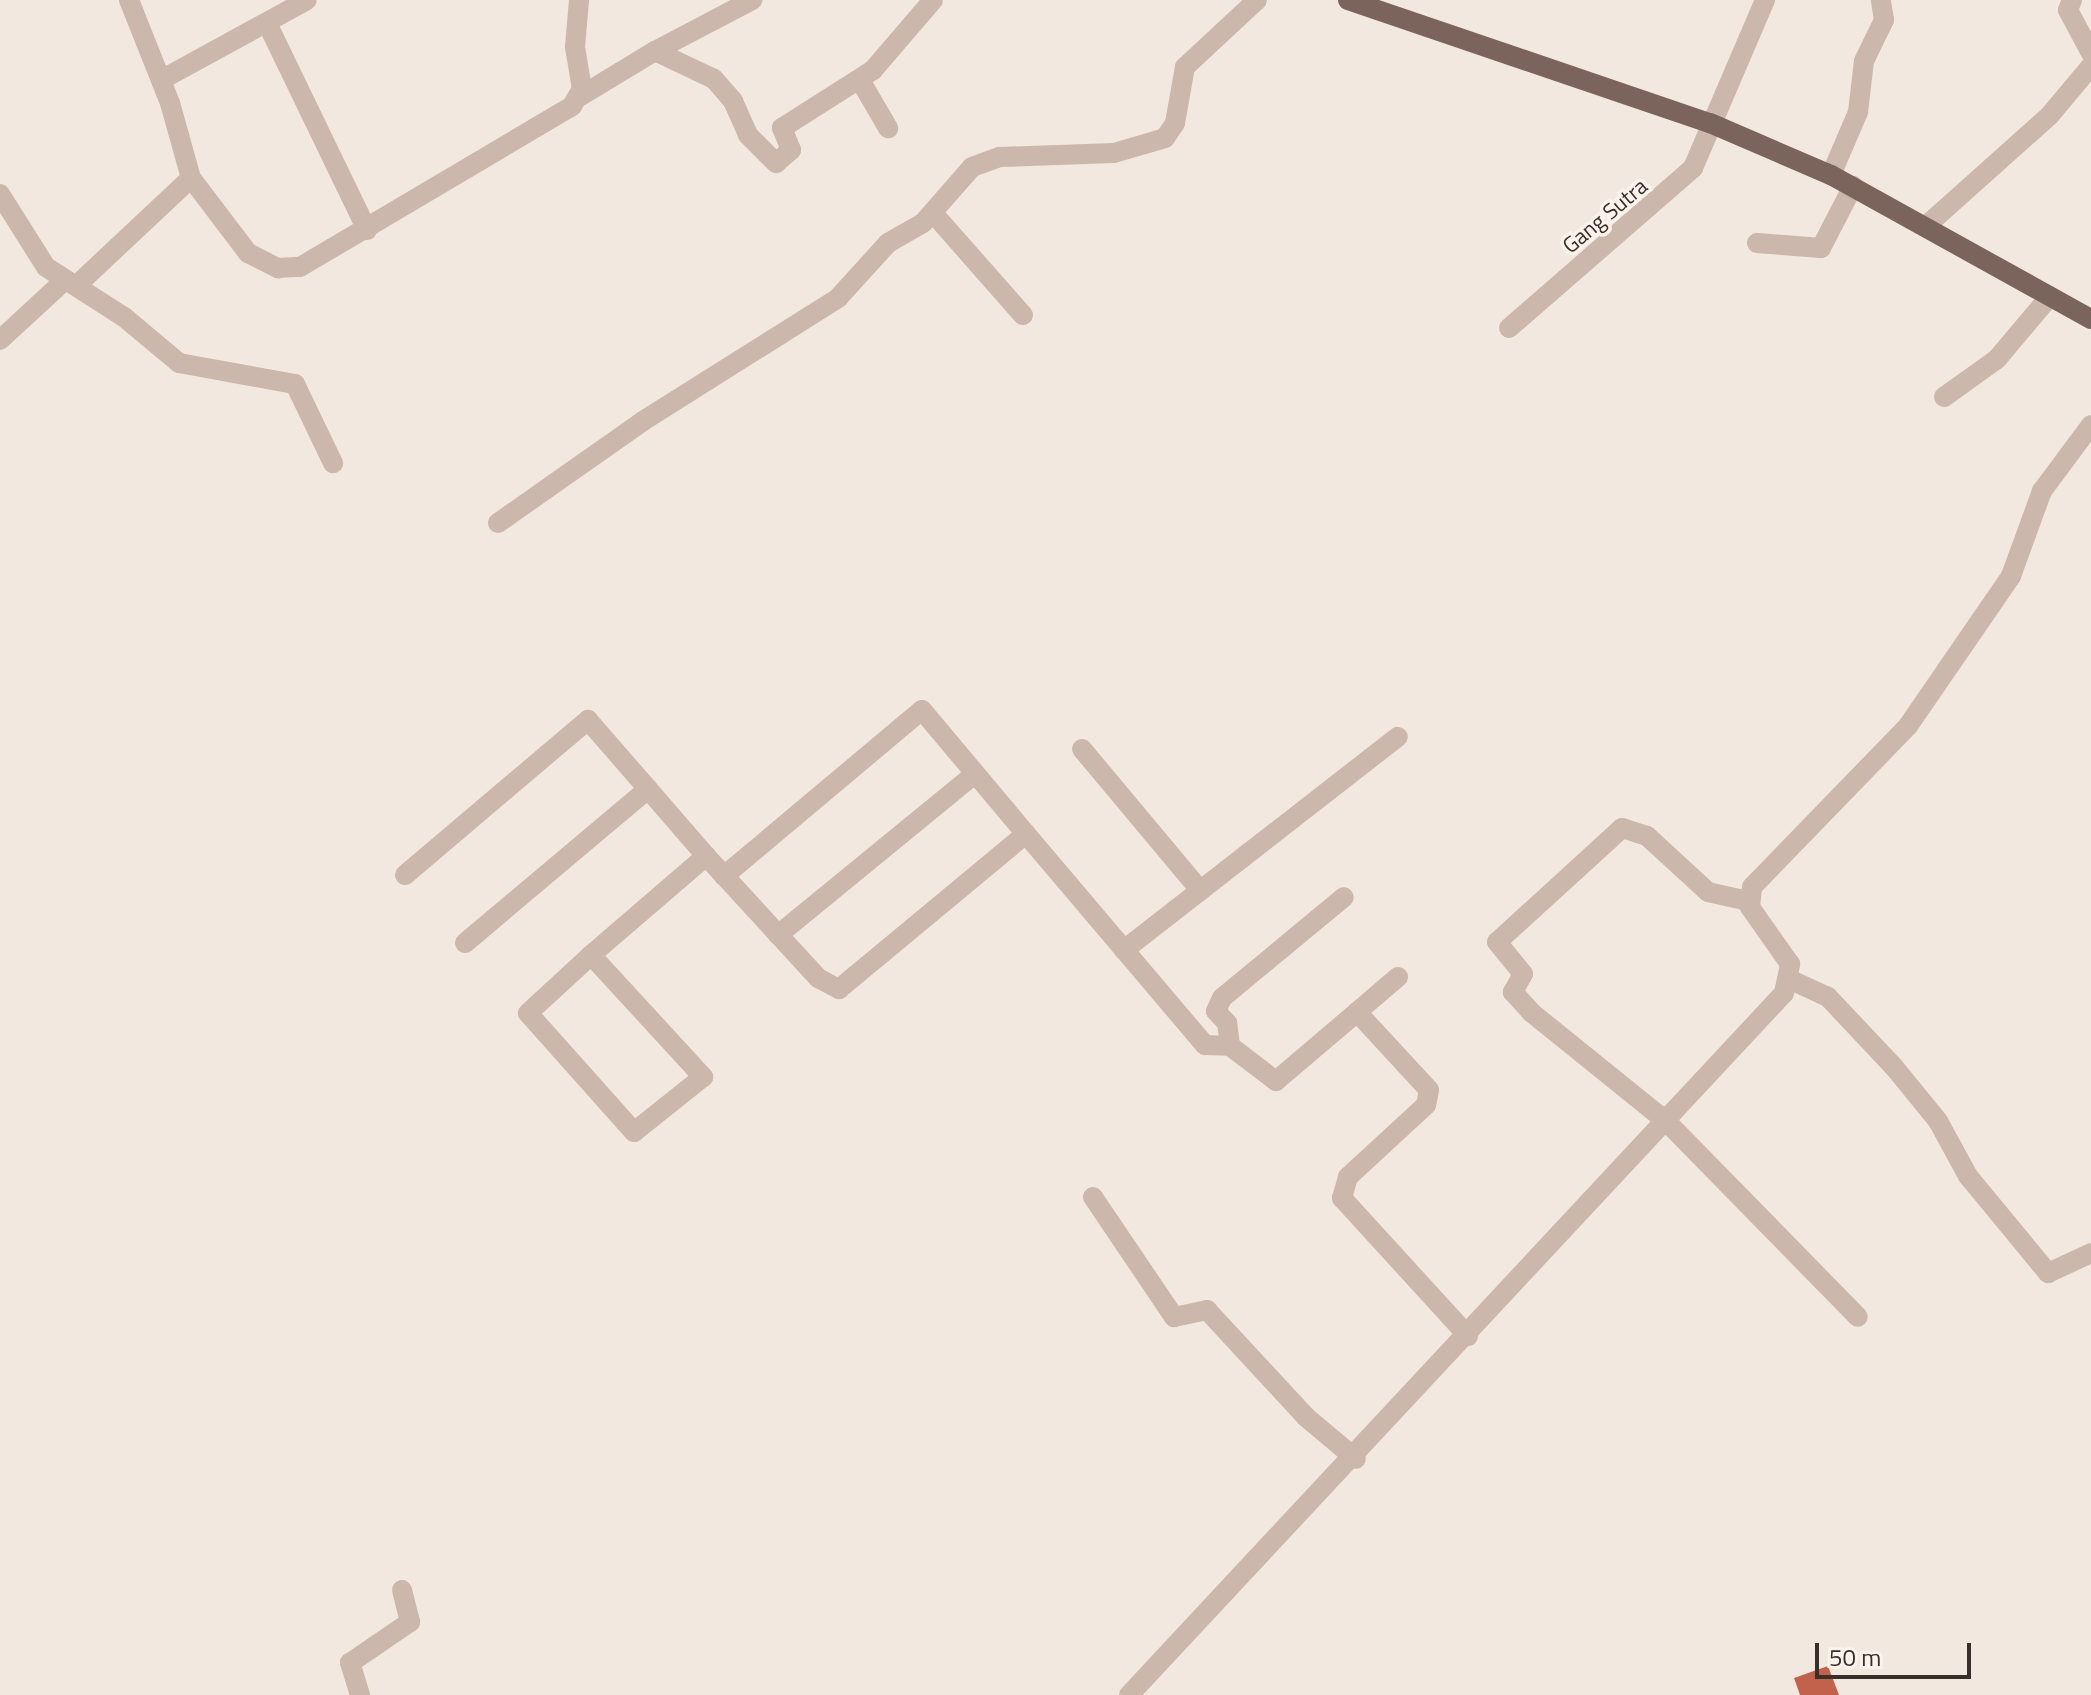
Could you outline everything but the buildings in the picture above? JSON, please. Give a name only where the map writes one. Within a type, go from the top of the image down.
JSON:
[{"type":"main road","points":[[1348,0],[1710,123],[1853,186],[2091,319]]},
{"type":"street","points":[[129,0],[161,80],[191,178],[248,253],[278,268],[300,267],[367,230],[655,51],[752,0]]},
{"type":"street","points":[[161,80],[307,0]]},
{"type":"street","points":[[579,0],[579,97]]},
{"type":"street","points":[[655,51],[714,79],[772,163],[791,150],[782,128],[860,80],[933,0]]},
{"type":"street","points":[[498,523],[643,421],[838,298],[878,252],[933,213],[963,174],[984,161],[1114,153],[1165,138],[1175,123],[1185,67],[1257,0]]},
{"type":"street","name":"Gang Sutra","points":[[1509,328],[1679,185],[1702,151],[1710,123],[1765,0]]},
{"type":"street","points":[[1831,175],[1858,112],[1864,61],[1884,20],[1881,0]]},
{"type":"street","points":[[2072,0],[2068,10],[2091,53]]},
{"type":"street","points":[[267,23],[367,230]]},
{"type":"street","points":[[1926,226],[2050,115],[2091,66]]},
{"type":"street","points":[[860,80],[888,128]]},
{"type":"street","points":[[0,340],[71,283],[191,178]]},
{"type":"street","points":[[1757,243],[1821,248],[1853,186]]},
{"type":"street","points":[[0,194],[46,267],[179,363],[295,384],[333,463]]},
{"type":"street","points":[[933,213],[1023,315]]},
{"type":"street","points":[[1944,397],[1997,359],[2050,296]]},
{"type":"street","points":[[1748,901],[1756,881],[1908,726],[2011,576],[2042,491],[2091,425]]},
{"type":"street","points":[[724,876],[922,710],[1205,1045],[1230,1046],[1276,1081],[1398,977]]},
{"type":"street","points":[[405,875],[588,720],[706,856],[818,978],[839,989],[1026,834]]},
{"type":"street","points":[[1124,950],[1398,737]]},
{"type":"street","points":[[1082,749],[1200,890]]},
{"type":"street","points":[[778,935],[975,774]]},
{"type":"street","points":[[465,943],[648,789]]},
{"type":"street","points":[[1129,1695],[1356,1459],[1666,1121],[1791,980],[1790,964],[1748,901],[1708,892],[1647,836],[1622,828],[1497,940],[1523,974],[1513,992],[1532,1013],[1666,1121],[1858,1317]]},
{"type":"street","points":[[591,955],[703,1077],[634,1132],[528,1013],[591,955],[706,856]]},
{"type":"street","points":[[1189,1026],[1344,897]]},
{"type":"street","points":[[1791,980],[1828,997],[1894,1067],[1938,1121],[1968,1176],[2048,1273],[2091,1253]]},
{"type":"street","points":[[1222,998],[1216,1011],[1227,1023],[1230,1046]]},
{"type":"street","points":[[1357,1012],[1429,1090],[1426,1105],[1348,1177],[1342,1198],[1468,1336]]},
{"type":"street","points":[[1093,1197],[1176,1319],[1206,1308],[1306,1417],[1356,1459]]},
{"type":"street","points":[[360,1695],[350,1663],[410,1622],[402,1590]]}]
